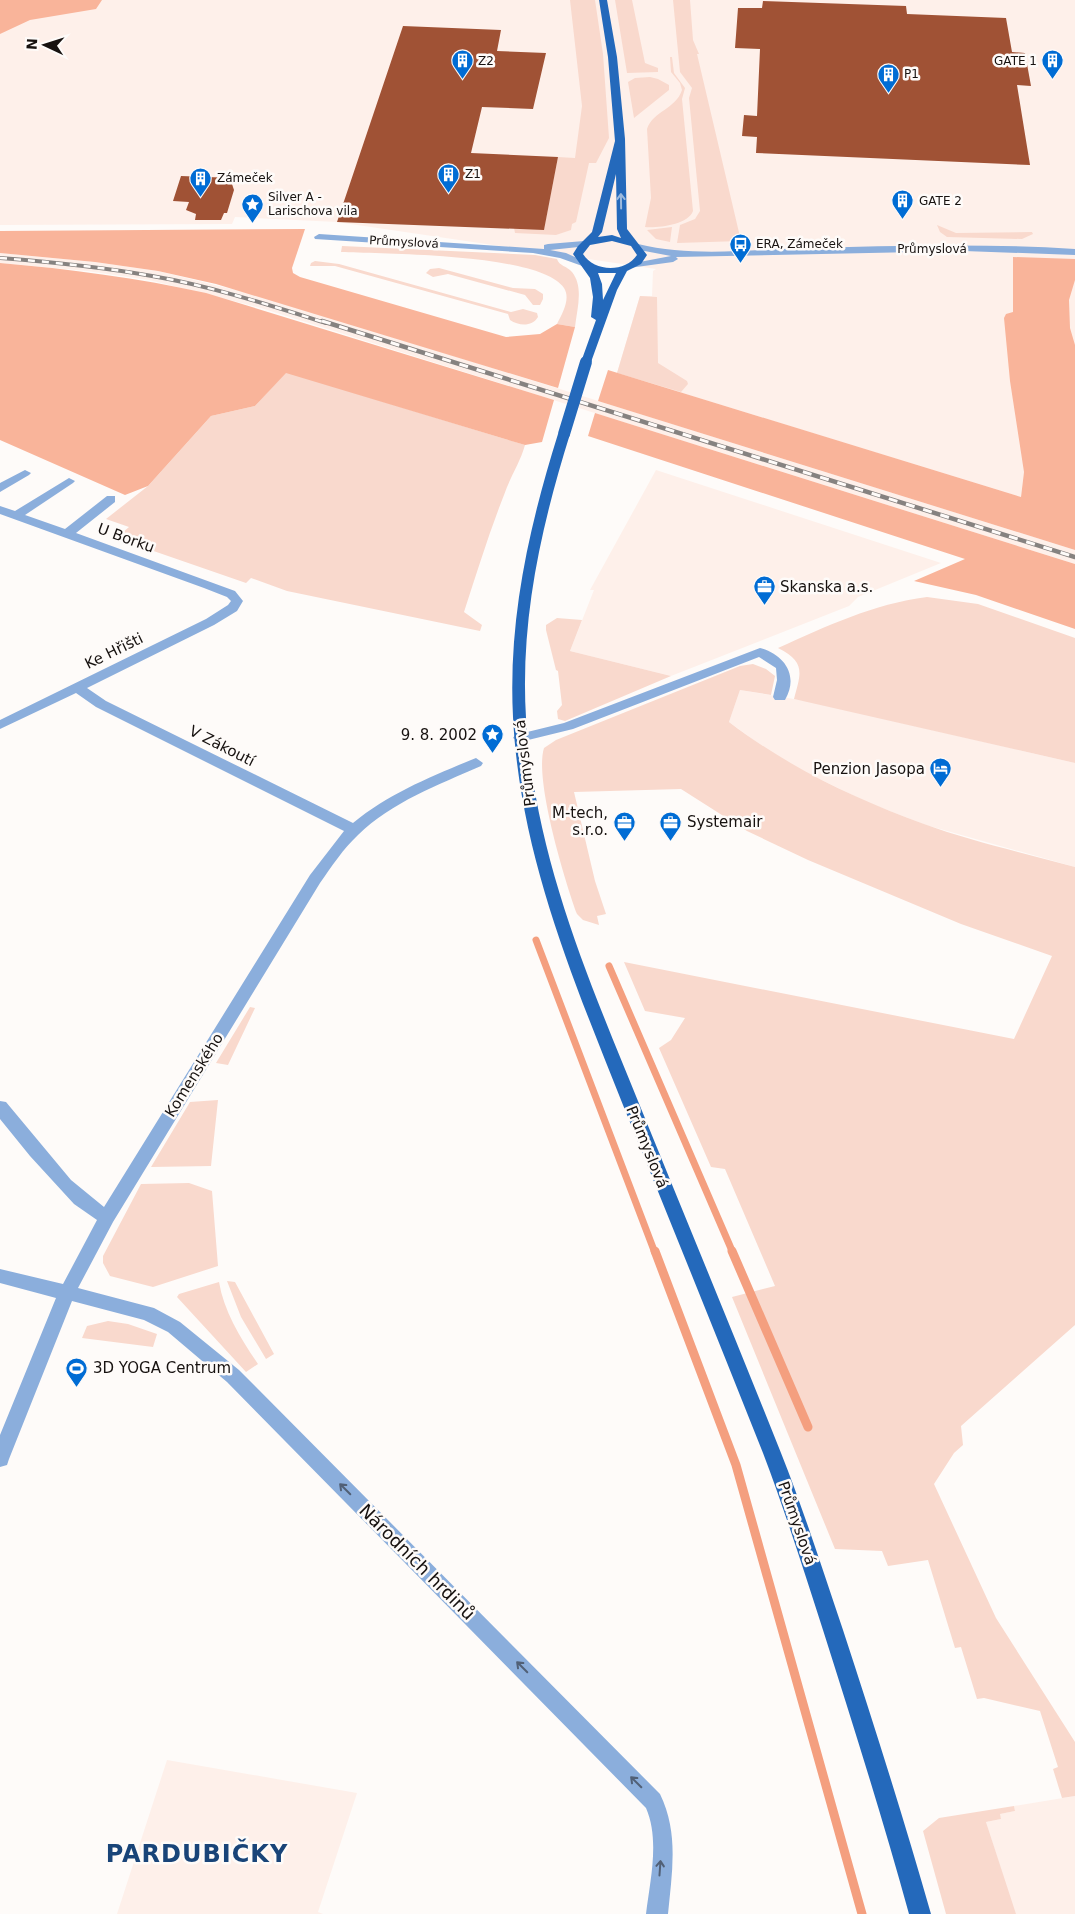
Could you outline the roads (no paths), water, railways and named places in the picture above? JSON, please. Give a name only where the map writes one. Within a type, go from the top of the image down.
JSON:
[{"type":"main road","name":"Průmyslová","points":[[603,0],[613,52],[620,139],[622,228],[625,237],[636,245],[642,255],[640,261],[628,268],[612,290],[586,362],[537,524],[522,604],[517,667],[520,738],[530,808],[553,903],[650,1157],[774,1458],[885,1789],[920,1914]]},
{"type":"main road","name":"Průmyslová","points":[[586,362],[598,304],[597,281],[578,254],[597,232],[620,139]]},
{"type":"main road","name":"Průmyslová","points":[[586,243],[612,238],[636,245]]},
{"type":"main road","name":"Průmyslová","points":[[587,265],[605,270],[628,268]]},
{"type":"street","name":"Průmyslová","points":[[320,237],[488,246],[553,247],[586,243]]},
{"type":"street","name":"Průmyslová","points":[[636,245],[672,253],[927,249],[1075,252]]},
{"type":"street","name":"Průmyslová","points":[[488,246],[562,255],[587,265]]},
{"type":"street","name":"Průmyslová","points":[[628,268],[672,259],[789,252]]},
{"type":"street","points":[[0,488],[25,473]]},
{"type":"street","points":[[16,516],[69,481]]},
{"type":"street","points":[[67,534],[111,499]]},
{"type":"street","name":"U Borku","points":[[0,510],[208,585],[231,594],[237,601]]},
{"type":"street","name":"Ke Hřišti","points":[[0,725],[224,614],[233,608],[237,601]]},
{"type":"street","points":[[520,738],[568,726],[760,652],[776,659],[783,666],[786,675],[780,697]]},
{"type":"street","name":"V Zákoutí","points":[[77,687],[101,704],[354,830]]},
{"type":"street","name":"Komenského","points":[[0,1459],[67,1293],[107,1217],[315,879],[354,830],[401,798],[476,763]]},
{"type":"street","points":[[0,1107],[74,1195],[93,1211],[107,1217]]},
{"type":"street","name":"Národních hrdinů","points":[[0,1276],[148,1313],[174,1327],[214,1360],[653,1801],[660,1811],[663,1838],[657,1914]]},
{"type":"waterway","points":[[536,940],[655,1253]]},
{"type":"waterway","points":[[609,966],[733,1253]]},
{"type":"waterway","points":[[655,1251],[736,1465],[862,1914]]},
{"type":"waterway","points":[[732,1251],[808,1427]]},
{"type":"railway","points":[[0,258],[95,267],[174,280],[240,296],[326,323]]},
{"type":"railway","points":[[322,321],[1075,557]]},
{"type":"place","name":"Z2","points":[[462,80]]},
{"type":"place","name":"GATE 1","points":[[1053,80]]},
{"type":"place","name":"P1","points":[[888,93]]},
{"type":"place","name":"Z1","points":[[449,193]]},
{"type":"place","name":"Zámeček","points":[[201,197]]},
{"type":"place","name":"GATE 2","points":[[903,220]]},
{"type":"place","name":"Silver A - Larischova vila","points":[[252,223]]},
{"type":"place","name":"ERA, Zámeček","points":[[740,263]]},
{"type":"place","name":"Skanska a.s.","points":[[764,606]]},
{"type":"place","name":"9. 8. 2002","points":[[493,754]]},
{"type":"place","name":"Penzion Jasopa","points":[[941,788]]},
{"type":"place","name":"M-tech, s.r.o.","points":[[624,841]]},
{"type":"place","name":"Systemair","points":[[671,841]]},
{"type":"place","name":"3D YOGA Centrum","points":[[77,1387]]},
{"type":"district","name":"PARDUBIČKY","points":[[197,1854]]}]
